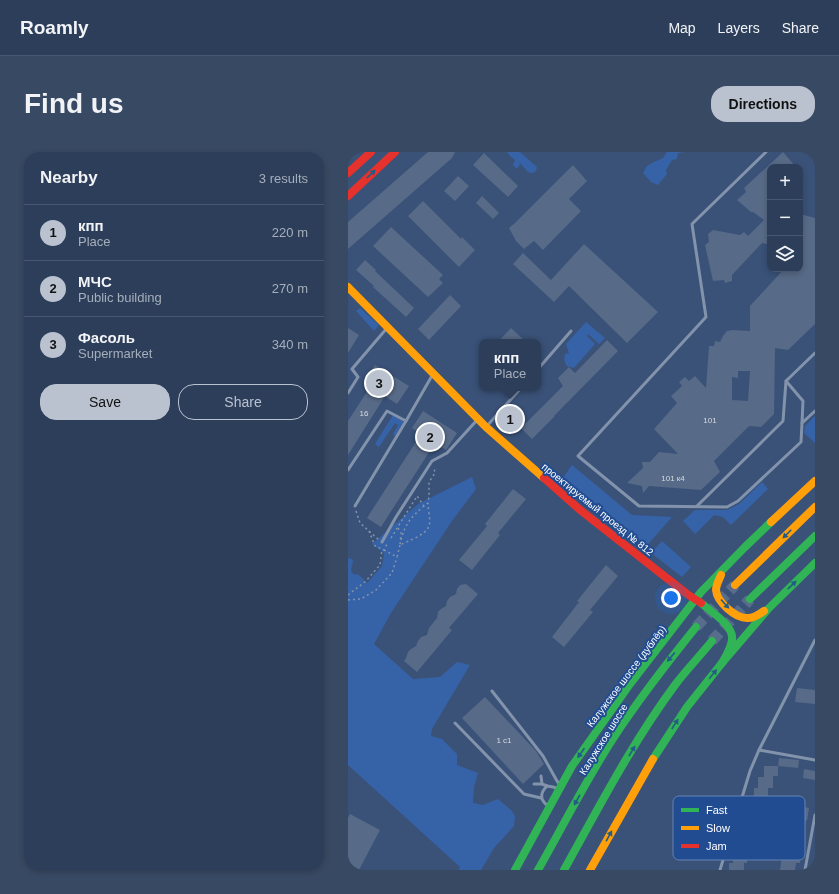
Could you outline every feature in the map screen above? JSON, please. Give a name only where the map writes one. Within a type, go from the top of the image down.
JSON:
[{"type":"main road","points":[[348,173],[372,152]]},
{"type":"main road","points":[[348,196],[396,152]]},
{"type":"main road","name":"проектируемый проезд № 812","points":[[348,287],[486,427],[579,509],[687,594],[696,598],[729,626],[732,639],[730,648],[722,663]]},
{"type":"main road","name":"Калужское шоссе (дублёр)","points":[[515,870],[572,766],[630,684],[696,598],[745,548],[815,481]]},
{"type":"main road","points":[[735,585],[815,507]]},
{"type":"main road","points":[[750,599],[815,536]]},
{"type":"main road","points":[[590,870],[650,762],[687,707],[722,663],[770,608],[815,563]]},
{"type":"main road","points":[[724,569],[716,586],[717,594],[722,602],[732,612],[739,617],[749,618],[757,616],[770,608]]},
{"type":"main road","name":"Калужское шоссе","points":[[538,870],[597,765],[626,719],[661,669],[696,627]]},
{"type":"main road","points":[[564,870],[637,741],[676,684],[712,641]]},
{"type":"lane","points":[[766,152],[692,224],[706,317],[578,456],[639,506],[727,507],[738,501],[801,442],[803,401],[786,381]]},
{"type":"lane","points":[[352,369],[387,328]]},
{"type":"lane","points":[[541,365],[571,331]]},
{"type":"lane","points":[[697,506],[783,421],[786,381],[815,354]]},
{"type":"lane","points":[[348,366],[358,377],[348,393]]},
{"type":"lane","points":[[355,506],[434,373]]},
{"type":"lane","points":[[486,427],[518,391]]},
{"type":"lane","points":[[348,470],[387,411],[406,421]]},
{"type":"lane","points":[[802,423],[815,411]]},
{"type":"lane","points":[[382,542],[396,517],[432,461],[447,453],[478,419]]},
{"type":"lane","points":[[742,796],[750,771],[759,750],[815,640]]},
{"type":"lane","points":[[492,691],[543,756],[560,788]]},
{"type":"lane","points":[[455,723],[524,794],[541,798]]},
{"type":"lane","points":[[759,750],[815,760]]},
{"type":"lane","points":[[541,776],[542,784]]},
{"type":"lane","points":[[534,784],[542,784],[560,788]]},
{"type":"lane","points":[[547,786],[542,791],[541,798],[549,807]]},
{"type":"lane","points":[[805,870],[815,815]]},
{"type":"lane","points":[[720,870],[723,860]]},
{"type":"path","points":[[400,545],[420,536],[430,524],[428,503],[429,482],[434,473],[434,468],[431,463]]},
{"type":"path","points":[[348,594],[366,581],[380,565],[383,550],[417,496],[424,506]]},
{"type":"path","points":[[348,600],[361,599],[376,590],[392,572],[404,529],[414,515],[428,503]]},
{"type":"path","points":[[355,506],[360,523],[382,542]]},
{"type":"path","points":[[398,528],[401,533],[400,545]]},
{"type":"path","points":[[369,532],[375,546],[397,557]]},
{"type":"shaded area","points":[[507,152],[520,152],[537,167],[536,171],[533,173],[528,172],[520,163],[517,169],[513,165],[515,160]]},
{"type":"shaded area","points":[[667,152],[685,152],[678,153],[677,159],[672,160],[666,170],[667,174],[658,185],[651,182],[643,173],[647,166],[663,158]]},
{"type":"shaded area","points":[[360,308],[379,325],[374,331],[356,311]]},
{"type":"shaded area","points":[[586,322],[605,338],[599,344],[588,334],[587,336],[595,344],[574,368],[567,366],[564,359],[565,354],[569,353],[566,344]]},
{"type":"shaded area","points":[[393,415],[404,422],[395,436],[393,434],[398,425],[395,423],[379,447],[375,444]]},
{"type":"shaded area","points":[[815,416],[815,443],[804,433],[805,426]]},
{"type":"shaded area","points":[[572,465],[632,515],[672,517],[644,549],[560,482]]},
{"type":"shaded area","points":[[472,477],[476,489],[452,521],[391,613],[374,644],[413,679],[440,677],[457,662],[470,665],[432,729],[431,736],[442,739],[457,754],[457,765],[478,773],[474,787],[473,803],[483,805],[498,799],[511,810],[515,816],[514,826],[494,848],[481,870],[459,870],[460,867],[348,765],[348,558],[352,559],[353,561],[351,570],[353,574],[359,575],[367,583],[382,566],[384,553],[372,544],[418,504]]},
{"type":"shaded area","points":[[762,482],[768,489],[731,525],[723,517],[714,515],[695,534],[683,521],[695,510],[727,510],[739,504]]},
{"type":"shaded area","points":[[662,541],[691,567],[682,577],[651,553]]},
{"type":"building","points":[[428,152],[455,152],[452,158],[348,249],[348,222]]},
{"type":"building","points":[[783,152],[793,164],[770,164]]},
{"type":"building","points":[[484,153],[518,186],[508,197],[473,165]]},
{"type":"building","points":[[573,165],[587,181],[569,199],[581,211],[543,250],[534,241],[524,249],[516,241],[509,228]]},
{"type":"building","points":[[767,167],[767,244],[762,243],[732,275],[732,281],[725,283],[724,280],[713,281],[705,245],[709,242],[708,234],[713,230],[740,235],[744,232],[748,236],[764,220],[751,212],[737,200],[746,192],[744,188]]},
{"type":"building","points":[[458,176],[469,186],[455,201],[444,191]]},
{"type":"building","points":[[482,196],[499,213],[493,219],[476,203]]},
{"type":"building","points":[[423,201],[461,239],[462,237],[475,250],[459,267],[408,216]]},
{"type":"building","points":[[803,215],[815,218],[815,324],[788,350],[775,348],[774,414],[761,427],[749,426],[714,461],[720,472],[701,490],[649,486],[643,493],[642,486],[627,483],[643,468],[642,462],[650,462],[659,452],[678,454],[654,429],[677,403],[671,396],[682,386],[679,382],[685,377],[689,381],[695,376],[706,388],[709,346],[714,346],[715,341],[720,342],[727,331],[750,331],[750,306],[781,272],[803,272]],"holes":[[[738,371],[750,371],[748,401],[732,400],[732,377],[738,378]]]},
{"type":"building","points":[[391,227],[443,275],[439,279],[443,283],[428,297],[373,246]]},
{"type":"building","points":[[584,244],[658,312],[627,343],[569,286],[554,302],[513,264],[523,253],[551,280]]},
{"type":"building","points":[[365,260],[414,308],[406,317],[356,270]]},
{"type":"building","points":[[450,295],[461,306],[429,340],[418,329]]},
{"type":"building","points":[[348,328],[359,335],[348,353]]},
{"type":"building","points":[[511,328],[523,339],[501,339]]},
{"type":"building","points":[[607,340],[618,351],[532,439],[521,428],[563,386],[558,378],[569,367],[575,373]]},
{"type":"building","points":[[375,365],[409,386],[397,404],[385,396],[348,455],[348,421],[370,387],[364,382]]},
{"type":"building","points":[[423,411],[457,433],[446,450],[435,443],[381,527],[367,518],[421,434],[412,428]]},
{"type":"building","points":[[513,489],[526,499],[498,533],[500,535],[472,570],[459,560],[487,526],[485,524]]},
{"type":"building","points":[[606,565],[618,576],[590,610],[593,612],[564,647],[552,637],[579,602],[577,601]]},
{"type":"building","points":[[466,584],[478,594],[449,628],[452,630],[417,672],[404,661],[408,652],[416,646],[421,637],[427,635],[429,628],[437,618],[438,612],[446,606],[450,597],[456,594],[460,585]]},
{"type":"building","points":[[797,688],[815,690],[815,704],[795,702]]},
{"type":"building","points":[[485,697],[536,751],[544,764],[523,784],[462,718]]},
{"type":"building","points":[[779,758],[799,760],[798,768],[778,766]]},
{"type":"building","points":[[764,766],[778,766],[778,776],[773,776],[773,788],[768,788],[768,796],[754,796],[754,788],[758,788],[758,777],[764,777]]},
{"type":"building","points":[[804,769],[815,771],[815,780],[803,778]]},
{"type":"building","points":[[805,807],[809,808],[807,821],[806,820],[805,827]]},
{"type":"building","points":[[350,814],[380,830],[359,870],[348,870],[348,818]]},
{"type":"building","points":[[733,860],[747,860],[747,863],[744,863],[744,870],[729,870],[729,863],[733,863]]},
{"type":"building","points":[[781,860],[800,860],[800,863],[796,863],[795,870],[780,870]]},
{"type":"tunnel","points":[[696,627],[735,585]]},
{"type":"tunnel","points":[[712,641],[750,599]]},
{"type":"traffic: fast","points":[[515,870],[572,766],[630,684],[701,592],[771,522]]},
{"type":"traffic: fast","points":[[750,599],[815,536]]},
{"type":"traffic: fast","points":[[653,759],[687,707],[722,663],[769,608],[815,563]]},
{"type":"traffic: fast","points":[[701,603],[723,621],[731,632],[732,642],[722,663]]},
{"type":"traffic: fast","points":[[538,870],[584,786],[614,737],[633,709],[696,627]]},
{"type":"traffic: fast","points":[[564,870],[616,776],[644,730],[679,679],[712,641]]},
{"type":"traffic: slow","points":[[348,287],[486,427],[544,478]]},
{"type":"traffic: slow","points":[[771,522],[815,481]]},
{"type":"traffic: slow","points":[[735,585],[815,507]]},
{"type":"traffic: slow","points":[[721,575],[716,590],[717,595],[727,608],[737,615],[747,618],[754,617],[764,611]]},
{"type":"traffic: slow","points":[[590,870],[653,759]]},
{"type":"traffic: jam","points":[[348,173],[371,152]]},
{"type":"traffic: jam","points":[[348,196],[395,152]]},
{"type":"traffic: jam","points":[[544,478],[579,509],[687,594],[701,603]]},
{"type":"place","name":"Фасоль","points":[[379,383]]},
{"type":"place","name":"кпп","points":[[510,419]]},
{"type":"place","name":"МЧС","points":[[430,437]]}]
